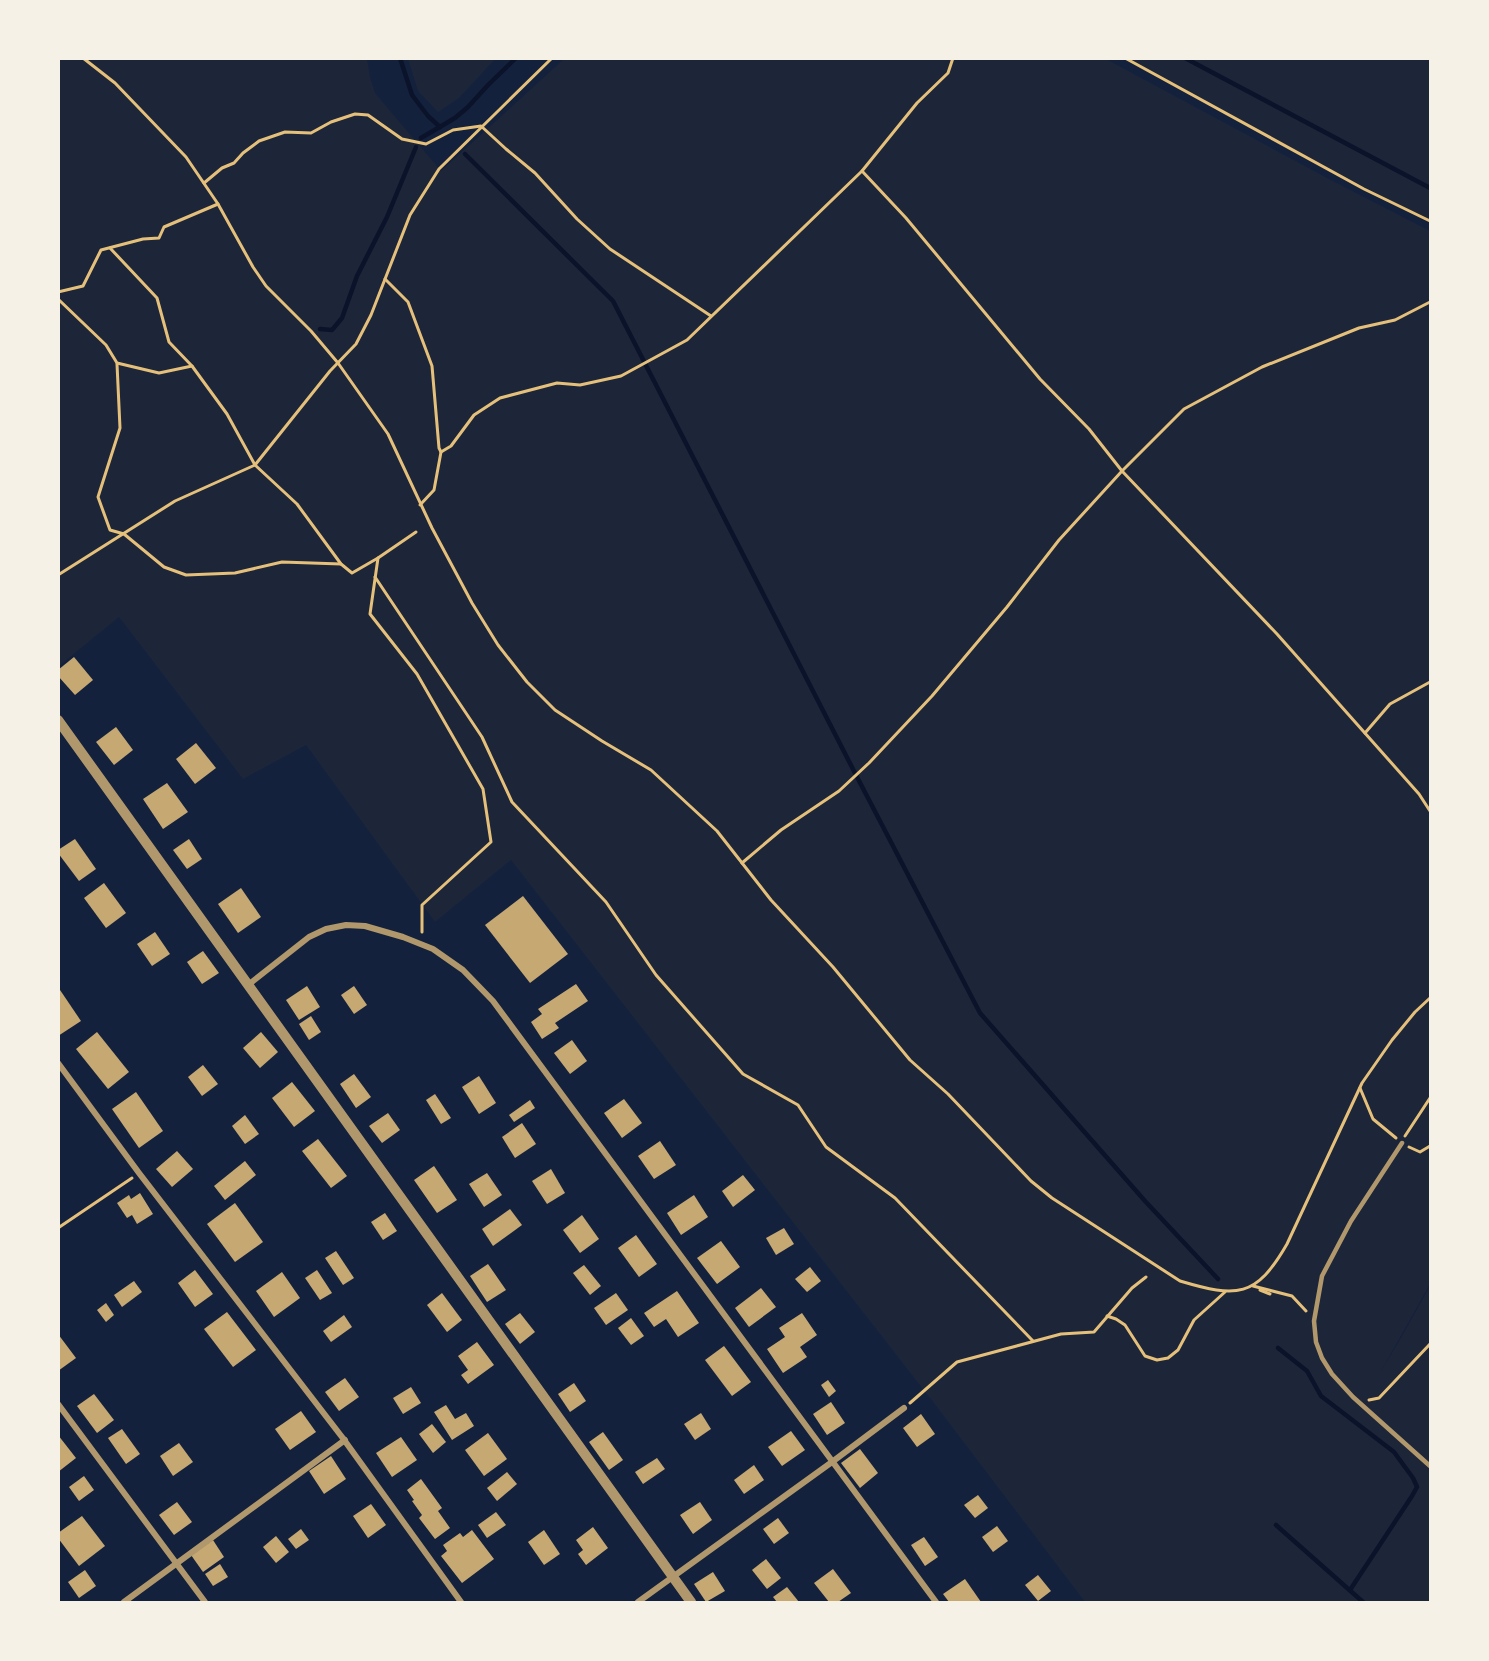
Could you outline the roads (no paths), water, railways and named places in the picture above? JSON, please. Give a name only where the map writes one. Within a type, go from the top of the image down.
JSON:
[{"type":"street","points":[[58,720],[691,1602]]},
{"type":"street","points":[[248,985],[309,937],[326,929],[346,925],[365,926],[423,945],[433,949],[463,970],[493,1002],[936,1602]]},
{"type":"street","points":[[58,1063],[139,1173],[345,1440],[460,1602]]},
{"type":"street","points":[[58,1404],[205,1602]]},
{"type":"street","points":[[638,1602],[904,1408]]},
{"type":"street","points":[[124,1602],[345,1440]]},
{"type":"lane","points":[[1402,1143],[1351,1221],[1322,1276],[1314,1321],[1316,1342],[1332,1374],[1359,1402],[1431,1466]]},
{"type":"waterway","points":[[400,58],[412,95],[440,127]]},
{"type":"waterway","points":[[421,138],[455,118],[516,58]]},
{"type":"waterway","points":[[1185,58],[1430,188]]},
{"type":"waterway","points":[[320,329],[332,330],[342,318],[357,276],[387,217],[416,147]]},
{"type":"waterway","points":[[465,154],[613,301],[980,1013],[1145,1201],[1218,1279]]},
{"type":"waterway","points":[[1278,1348],[1307,1371],[1321,1396],[1394,1452],[1417,1487],[1350,1590]]},
{"type":"waterway","points":[[1276,1525],[1363,1602]]}]
